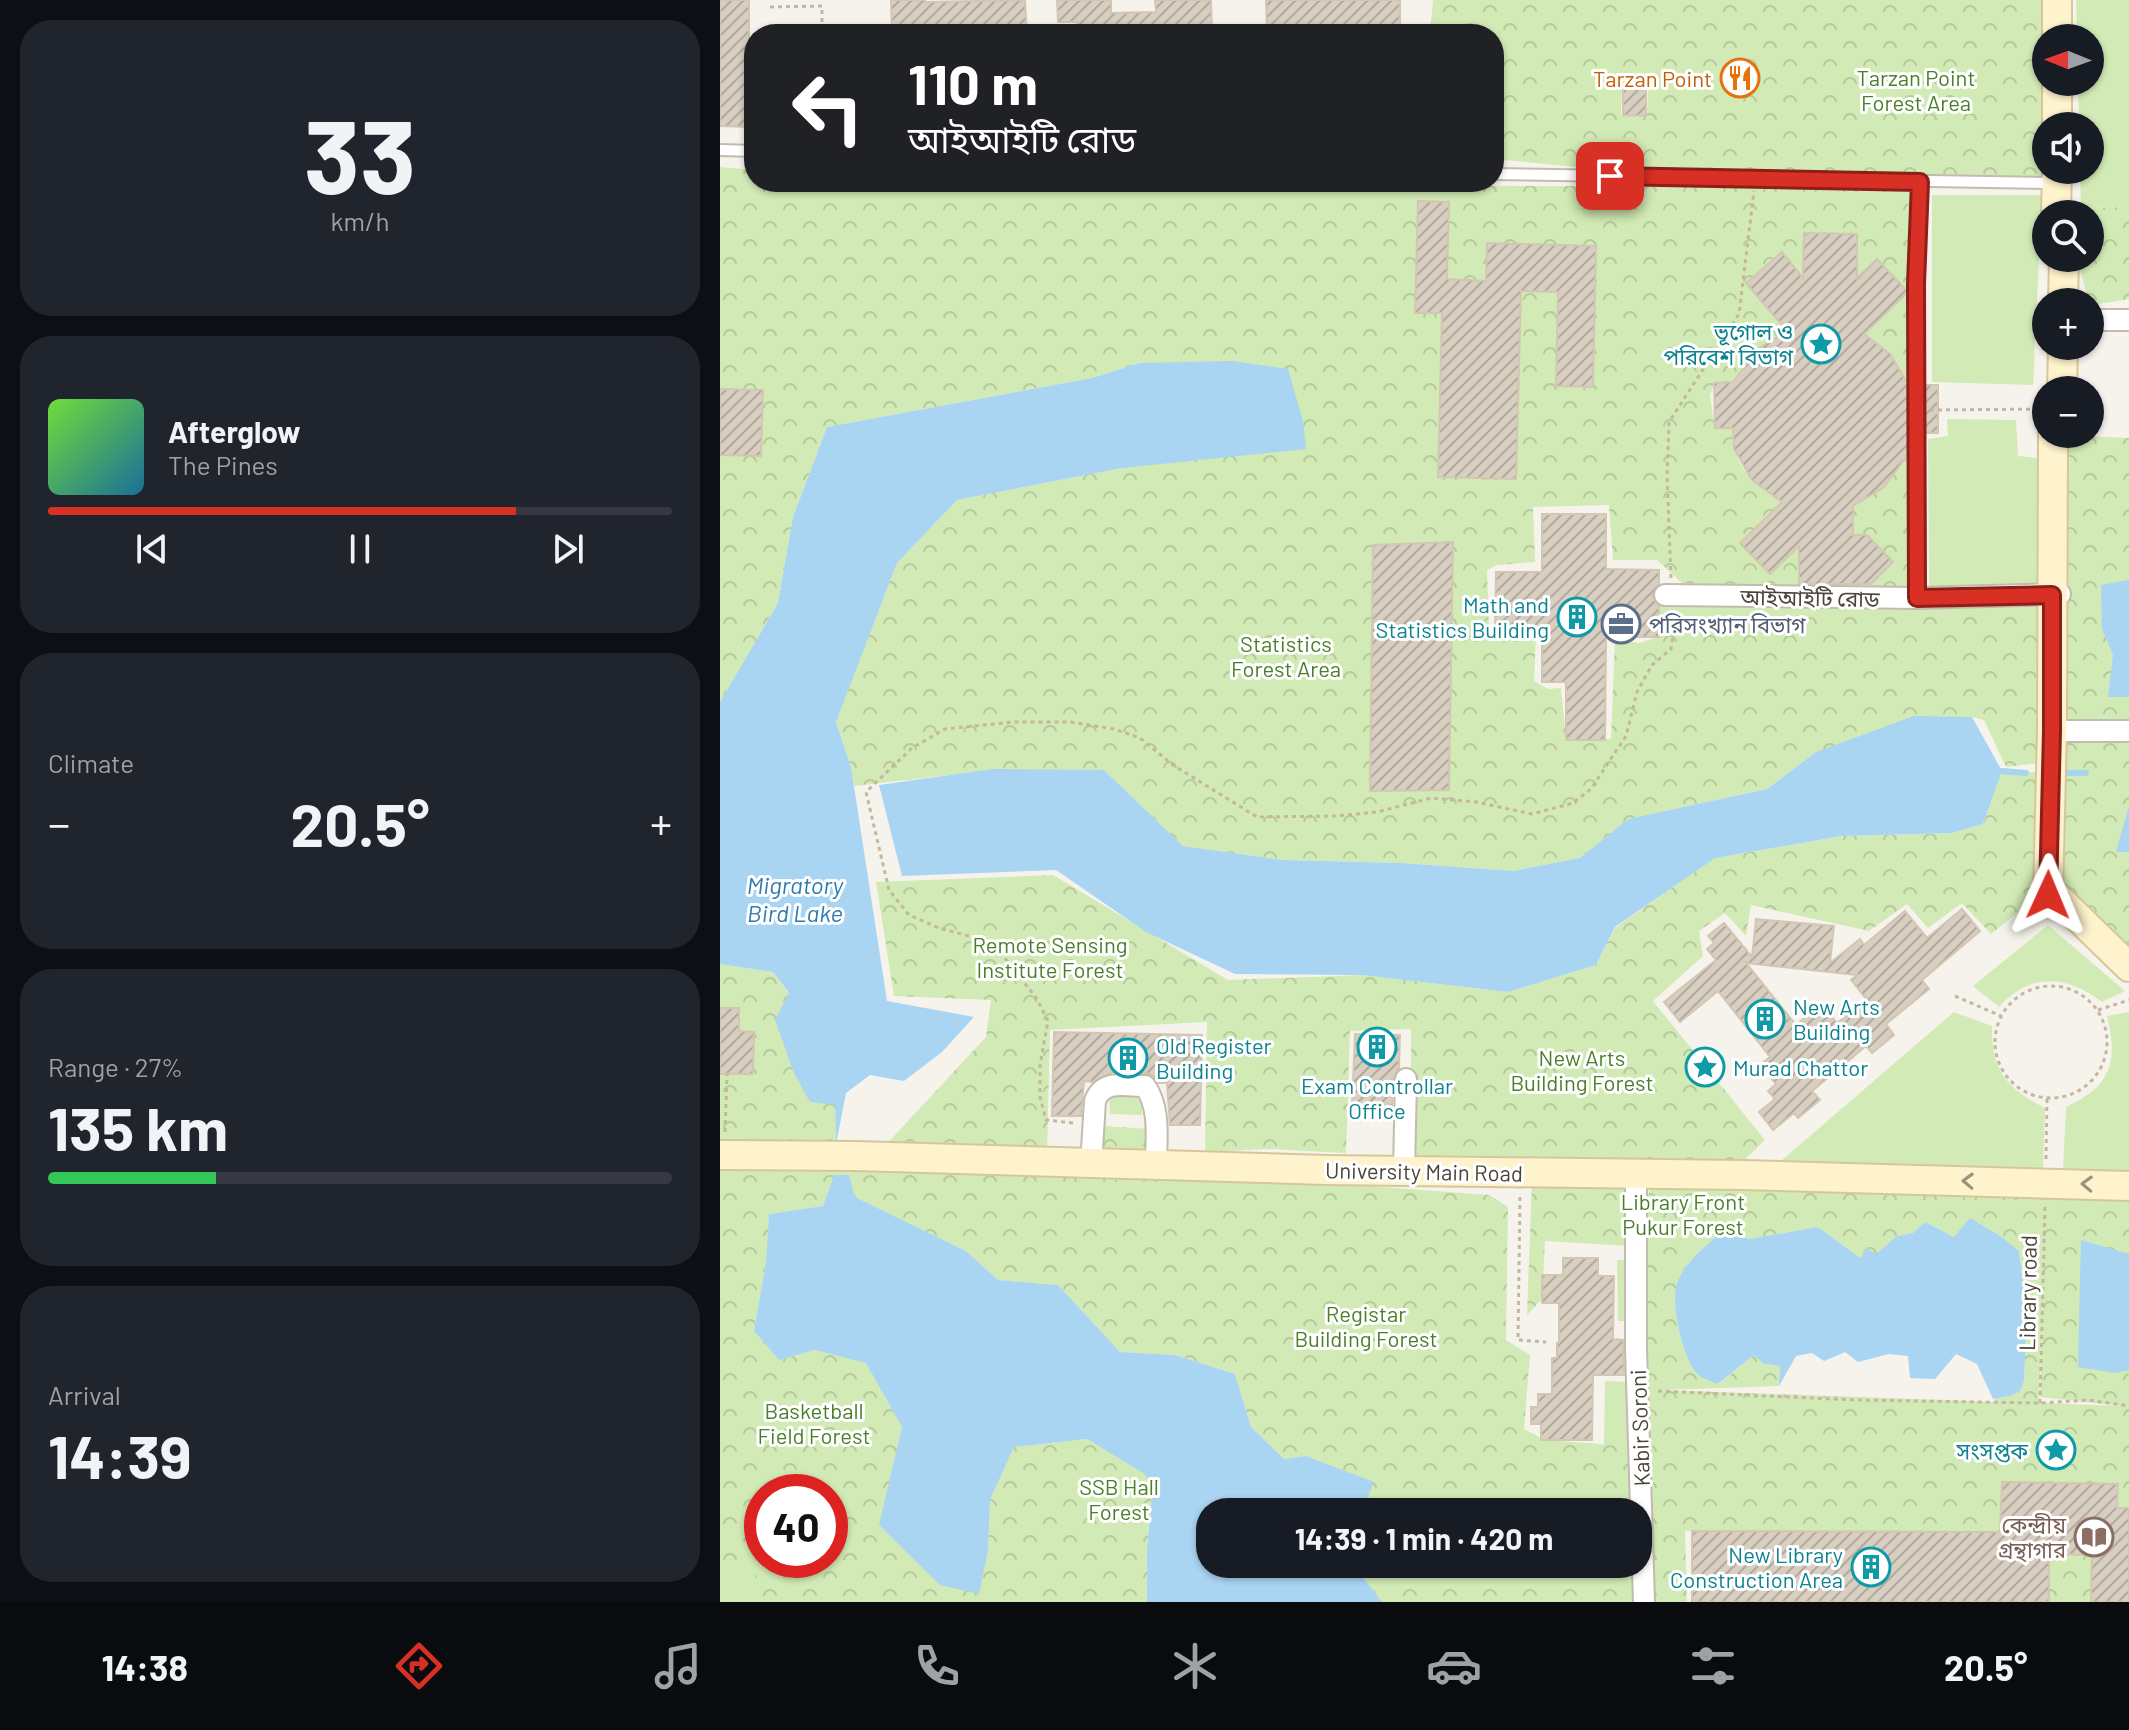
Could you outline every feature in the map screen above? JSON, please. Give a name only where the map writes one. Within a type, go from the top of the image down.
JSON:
[{"type":"street","points":[[2057,0],[2057,24]]},
{"type":"street","points":[[2064,0],[2065,24]]},
{"type":"street","points":[[2104,320],[2129,320]]},
{"type":"street","points":[[2053,448],[2056,594]]},
{"type":"street","points":[[2061,448],[2052,896],[2129,967]]},
{"type":"street","name":"আইআইটি রোড","points":[[1672,595],[1917,598],[2056,594]]},
{"type":"street","points":[[2055,731],[2129,731]]},
{"type":"street","points":[[1404,1170],[1406,1079]]},
{"type":"street","points":[[1091,1165],[1095,1101],[1098,1092],[1107,1085],[1145,1086],[1151,1095],[1155,1109],[1156,1166]]},
{"type":"street","name":"University Main Road","points":[[722,1155],[1091,1165],[1742,1175],[2129,1186]]},
{"type":"street","name":"Kabir Soroni","points":[[1636,1173],[1632,1349],[1638,1389],[1644,1602]]},
{"type":"lane","points":[[720,150],[744,151]]},
{"type":"lane","points":[[1504,174],[1920,182],[2032,177]]},
{"type":"lane","points":[[1917,598],[1916,284],[1920,182]]},
{"type":"path","points":[[770,7],[822,6],[822,24]]},
{"type":"path","points":[[1093,1125],[1046,1120],[1040,1097],[1040,1075],[1048,1021],[1037,999],[1004,957],[988,941],[939,928],[909,915],[889,890],[866,792],[912,748],[945,729],[1013,722],[1070,722],[1114,729],[1140,738],[1173,765],[1257,817],[1377,812],[1431,798],[1476,802],[1532,814],[1573,803],[1591,789],[1626,736],[1637,692],[1652,665],[1671,649],[1667,476],[1669,422],[1739,314],[1755,179]]},
{"type":"path","points":[[1916,411],[2032,409]]},
{"type":"path","points":[[2056,986],[2072,990],[2097,1010],[2104,1026],[2107,1042],[2097,1073],[2086,1086],[2072,1094],[2047,1098],[2023,1091],[2009,1080],[1995,1049],[2001,1016],[2012,1002],[2040,987],[2056,986]]},
{"type":"path","points":[[1955,996],[2001,1016]]},
{"type":"path","points":[[2097,1010],[2129,1000]]},
{"type":"path","points":[[722,1155],[727,1074]]},
{"type":"path","name":"Library road","points":[[2040,1403],[2047,1098]]},
{"type":"path","points":[[1520,1173],[1518,1340],[1546,1342]]},
{"type":"path","points":[[1638,1389],[1856,1400],[2040,1403],[2088,1400],[2129,1406]]},
{"type":"green space","name":"Tarzan Point Forest Area","points":[[1433,0],[2056,0],[2050,24],[2032,24],[2032,96],[2046,96],[2046,112],[2032,112],[2032,181],[1619,171],[1504,160],[1504,24],[1431,24]],"holes":[[[1622,86],[1648,87],[1647,117],[1621,115]]]},
{"type":"green space","points":[[2076,0],[2129,0],[2129,207],[2104,208],[2104,200],[2081,200],[2080,184],[2104,184],[2104,112],[2079,112],[2078,96],[2104,96],[2104,24],[2077,24]]},
{"type":"green space","name":"Statistics Forest Area","points":[[720,167],[744,169],[744,192],[1504,192],[1504,186],[1917,185],[1914,375],[1905,378],[1890,354],[1861,332],[1857,292],[1881,318],[1908,292],[1877,259],[1857,278],[1857,234],[1805,233],[1803,278],[1782,253],[1746,283],[1774,316],[1804,291],[1790,329],[1759,348],[1735,384],[1714,383],[1710,396],[1715,428],[1733,428],[1737,458],[1750,477],[1779,498],[1799,506],[1799,588],[1682,583],[1657,560],[1613,560],[1609,505],[1533,507],[1535,562],[1497,565],[1487,570],[1489,630],[1536,633],[1534,681],[1548,689],[1561,688],[1566,740],[1611,739],[1615,640],[1639,643],[1658,637],[1659,606],[2042,602],[2045,762],[2006,767],[1984,720],[1972,717],[1816,752],[1767,789],[1628,819],[1580,858],[1513,871],[1402,863],[1283,860],[1183,846],[1104,770],[959,774],[854,786],[836,721],[897,563],[957,500],[1122,468],[1140,363],[1092,378],[827,427],[793,517],[778,603],[720,702],[720,455],[762,390],[720,389]]},
{"type":"green space","points":[[1932,195],[2042,195],[2042,200],[2032,200],[2032,272],[2038,272],[2038,288],[2032,288],[2032,385],[1932,382]]},
{"type":"green space","points":[[2129,207],[2129,299],[2104,303],[2104,288],[2085,288],[2081,272],[2104,272],[2104,208]]},
{"type":"green space","points":[[1947,419],[2016,420],[2018,456],[2038,458],[2038,587],[1929,586],[1928,439],[1948,436]]},
{"type":"green space","points":[[2104,437],[2129,438],[2129,967],[2056,896],[2061,448],[2104,448]]},
{"type":"green space","points":[[1906,457],[1916,458],[1914,598],[1836,597],[1836,569],[1861,594],[1893,562],[1867,535],[1853,535],[1853,505]]},
{"type":"green space","points":[[2002,771],[2044,773],[2042,893],[1991,934],[1962,903],[1928,928],[1907,904],[1869,931],[1751,905],[1746,936],[1725,913],[1699,931],[1703,956],[1653,1001],[1765,1140],[1735,1169],[1411,1162],[1411,1029],[1350,1031],[1346,1153],[1269,1149],[1205,1152],[1207,1022],[1050,1030],[1047,1154],[882,1149],[986,1037],[991,1000],[894,996],[876,882],[1053,875],[1228,980],[1362,975],[1508,992],[1596,965],[1615,928],[1714,858],[1842,836],[1952,833],[1983,824]]},
{"type":"green space","points":[[2048,925],[2125,991],[2102,1002],[2076,986],[2049,981],[2023,988],[1999,1007],[1973,986]]},
{"type":"green space","points":[[720,964],[773,972],[789,994],[835,1105],[836,1144],[720,1146]]},
{"type":"green space","points":[[1954,1012],[1992,1026],[1994,1055],[2004,1076],[2020,1093],[2045,1108],[2043,1170],[1775,1166]]},
{"type":"green space","points":[[2129,1012],[2129,1172],[2063,1170],[2066,1107],[2093,1091],[2108,1072],[2112,1047],[2107,1016]]},
{"type":"green space","points":[[1109,1095],[1142,1096],[1142,1115],[1110,1114]]},
{"type":"green space","points":[[1103,1126],[1151,1129],[1149,1162],[1101,1159]]},
{"type":"green space","name":"Registar Building Forest","points":[[720,1157],[1091,1165],[1489,1195],[1508,1207],[1506,1340],[1530,1355],[1524,1429],[1545,1440],[1628,1446],[1631,1498],[1367,1498],[1373,1482],[1306,1456],[1284,1459],[1251,1427],[1235,1374],[1175,1355],[1120,1352],[1058,1285],[998,1280],[966,1251],[855,1197],[844,1175],[834,1175],[823,1206],[769,1214],[767,1259],[754,1331],[779,1360],[815,1350],[866,1362],[902,1427],[880,1525],[988,1550],[990,1500],[1014,1447],[1087,1439],[1143,1473],[1153,1484],[1147,1549],[1147,1602],[754,1602],[755,1578],[848,1578],[848,1474],[744,1474],[744,1567],[720,1566]]},
{"type":"green space","name":"Library Front Pukur Forest","points":[[1653,1176],[2129,1186],[2129,1508],[2117,1508],[2118,1484],[2002,1482],[2001,1518],[2060,1520],[2059,1554],[2092,1555],[2091,1602],[2049,1602],[2048,1532],[1685,1531],[1687,1602],[1644,1602],[1643,1578],[1652,1578],[1652,1498],[1642,1498],[1636,1246]],"holes":[[[1971,1219],[2019,1251],[2027,1312],[2024,1381],[2020,1391],[1993,1399],[1998,1402],[1663,1390],[1779,1386],[1780,1366],[1764,1364],[1754,1355],[1719,1384],[1707,1380],[1695,1370],[1684,1347],[1675,1304],[1677,1283],[1691,1261],[1721,1231],[1749,1239],[1818,1227],[1860,1258],[1867,1248],[1876,1255],[1897,1236],[1913,1233],[1925,1222],[1954,1237]],[[2042,1325],[2040,1397],[2123,1406],[2039,1403]]]},
{"type":"green space","points":[[1532,1180],[1629,1184],[1628,1246],[1545,1241],[1542,1299],[1527,1315]]},
{"type":"green space","points":[[1617,1260],[1632,1260],[1632,1321],[1618,1321]]},
{"type":"green space","points":[[1605,1381],[1630,1382],[1628,1446],[1604,1445]]},
{"type":"green space","points":[[720,1566],[744,1566],[744,1578],[755,1578],[754,1602],[720,1602]]},
{"type":"green space","points":[[1364,1578],[1636,1578],[1637,1602],[1382,1602]]},
{"type":"water","name":"Migratory Bird Lake","points":[[1233,361],[1288,369],[1303,421],[1306,449],[1122,468],[957,500],[897,563],[836,722],[851,767],[887,1001],[974,1017],[942,1052],[904,1081],[870,1075],[846,1093],[836,1144],[835,1105],[810,1102],[794,1073],[775,1020],[789,993],[773,972],[720,964],[720,702],[778,603],[793,517],[827,427],[1092,378],[1140,363]]},
{"type":"water","points":[[2129,580],[2129,697],[2108,697],[2113,655],[2102,629],[2101,585]]},
{"type":"water","name":"Migratory Bird Lake","points":[[1914,716],[1972,717],[2002,771],[1983,824],[1952,833],[1842,836],[1715,858],[1615,927],[1596,965],[1508,992],[1362,975],[1235,974],[1146,932],[1056,870],[902,876],[879,785],[993,769],[1104,770],[1183,846],[1283,860],[1402,863],[1513,871],[1580,858],[1628,819],[1767,789],[1816,752]]},
{"type":"water","points":[[2129,806],[2129,852],[2116,852]]},
{"type":"water","points":[[834,1175],[849,1175],[855,1197],[966,1251],[998,1280],[1058,1285],[1120,1352],[1175,1355],[1235,1374],[1251,1427],[1284,1459],[1306,1456],[1374,1482],[1368,1498],[1196,1498],[1196,1578],[1364,1578],[1382,1602],[1147,1602],[1147,1549],[1153,1484],[1143,1473],[1087,1439],[1014,1447],[990,1500],[988,1550],[979,1594],[940,1585],[879,1525],[902,1427],[866,1363],[815,1350],[779,1360],[754,1331],[766,1263],[769,1214],[823,1206]]},
{"type":"water","points":[[1970,1218],[2019,1251],[2027,1312],[2024,1381],[2020,1391],[1993,1399],[1977,1364],[1956,1354],[1935,1379],[1910,1378],[1908,1356],[1889,1354],[1858,1362],[1845,1352],[1824,1361],[1812,1353],[1796,1356],[1779,1386],[1780,1366],[1764,1364],[1754,1355],[1718,1384],[1701,1377],[1689,1360],[1677,1318],[1677,1283],[1691,1261],[1721,1231],[1749,1239],[1818,1227],[1860,1258],[1867,1248],[1876,1254],[1897,1236],[1913,1233],[1925,1222],[1954,1237]]},
{"type":"water","points":[[2081,1240],[2129,1254],[2129,1370],[2116,1373],[2078,1367]]},
{"type":"building","points":[[720,0],[749,0],[749,24],[744,24],[744,127],[720,126]]},
{"type":"building","points":[[891,0],[1025,0],[1026,24],[892,24]]},
{"type":"building","points":[[1057,0],[1111,0],[1111,13],[1156,12],[1155,0],[1211,0],[1212,24],[1058,22]]},
{"type":"building","points":[[1266,0],[1400,0],[1400,24],[1267,24]]},
{"type":"building","points":[[1623,89],[1646,90],[1646,116],[1623,115]]},
{"type":"building","points":[[1418,201],[1449,202],[1447,279],[1486,281],[1487,243],[1596,246],[1593,387],[1556,386],[1558,292],[1521,291],[1516,479],[1438,477],[1442,313],[1415,313]]},
{"type":"building","points":[[1804,233],[1857,234],[1857,278],[1877,259],[1908,292],[1864,334],[1890,354],[1908,384],[1909,446],[1906,457],[1884,487],[1853,506],[1853,535],[1867,535],[1893,562],[1871,584],[1799,584],[1799,546],[1770,574],[1740,543],[1782,502],[1752,480],[1734,449],[1733,428],[1715,428],[1714,383],[1733,382],[1759,348],[1787,331],[1746,283],[1782,252],[1803,278]]},
{"type":"building","points":[[1924,385],[1938,385],[1938,433],[1924,433]]},
{"type":"building","points":[[720,389],[763,390],[761,456],[720,455]]},
{"type":"building","name":"Math and Statistics Building","points":[[1542,514],[1606,514],[1606,569],[1659,570],[1659,584],[1652,596],[1659,606],[1659,637],[1606,637],[1605,740],[1566,740],[1566,682],[1542,682],[1542,628],[1495,628],[1496,572],[1542,572]]},
{"type":"building","points":[[1453,542],[1449,790],[1370,791],[1373,545]]},
{"type":"building","name":"New Arts Building","points":[[1962,909],[1980,931],[1922,980],[1929,989],[1886,1024],[1894,1035],[1872,1053],[1866,1046],[1812,1091],[1820,1100],[1798,1118],[1794,1113],[1773,1130],[1759,1112],[1775,1099],[1768,1091],[1776,1084],[1760,1065],[1770,1057],[1718,991],[1680,1022],[1664,1002],[1716,960],[1707,949],[1714,943],[1708,936],[1724,923],[1752,957],[1756,919],[1834,926],[1830,963],[1860,939],[1864,945],[1905,911],[1927,938]],"holes":[[[1746,963],[1857,975],[1851,980],[1867,1000],[1837,1023],[1821,1004],[1796,1025]]]},
{"type":"building","points":[[720,1008],[739,1008],[739,1031],[754,1032],[753,1074],[720,1074]]},
{"type":"building","name":"Old Register Building","points":[[1054,1032],[1202,1035],[1200,1125],[1170,1125],[1167,1083],[1158,1083],[1152,1075],[1145,1073],[1113,1072],[1093,1082],[1084,1081],[1081,1116],[1052,1116]]},
{"type":"building","points":[[1355,1034],[1400,1035],[1399,1068],[1393,1079],[1392,1110],[1352,1108]]},
{"type":"building","points":[[1563,1258],[1598,1258],[1598,1276],[1614,1276],[1613,1339],[1623,1340],[1624,1375],[1593,1375],[1592,1440],[1541,1440],[1541,1424],[1531,1424],[1531,1407],[1538,1407],[1538,1394],[1552,1394],[1552,1358],[1557,1358],[1559,1343],[1559,1303],[1542,1303],[1542,1275],[1563,1275]]},
{"type":"building","name":"New Library Construction Area","points":[[2002,1482],[2118,1484],[2117,1508],[2129,1508],[2129,1602],[2091,1602],[2092,1555],[2049,1554],[2049,1602],[1692,1602],[1692,1531],[2000,1532]]},
{"type":"waterway","points":[[2002,771],[2026,773]]},
{"type":"waterway","points":[[2067,773],[2086,773]]},
{"type":"place","name":"Tarzan Point","points":[[1740,78]]},
{"type":"place","name":"ভূগোল ও পরিবেশ বিভাগ","points":[[1821,344]]},
{"type":"place","name":"Math and Statistics Building","points":[[1577,617]]},
{"type":"place","name":"পরিসংখ্যান বিভাগ","points":[[1621,624]]},
{"type":"place","name":"New Arts Building","points":[[1765,1019]]},
{"type":"place","name":"Exam Controllar Office","points":[[1377,1047]]},
{"type":"place","name":"Old Register Building","points":[[1128,1058]]},
{"type":"place","name":"Murad Chattor","points":[[1705,1067]]},
{"type":"place","name":"সংসপ্তক","points":[[2056,1450]]},
{"type":"place","name":"কেন্দ্রীয় গ্রন্থাগার","points":[[2094,1537]]},
{"type":"place","name":"New Library Construction Area","points":[[1871,1567]]},
{"type":"route","points":[[1610,176],[1920,182],[1916,284],[1917,598],[2052,595],[2048,895]]},
{"type":"park label","name":"Remote Sensing Institute Forest","points":[[1050,956]]},
{"type":"park label","name":"New Arts Building Forest","points":[[1582,1070]]},
{"type":"park label","name":"Basketball Field Forest","points":[[814,1422]]},
{"type":"park label","name":"SSB Hall Forest","points":[[1119,1498]]}]
